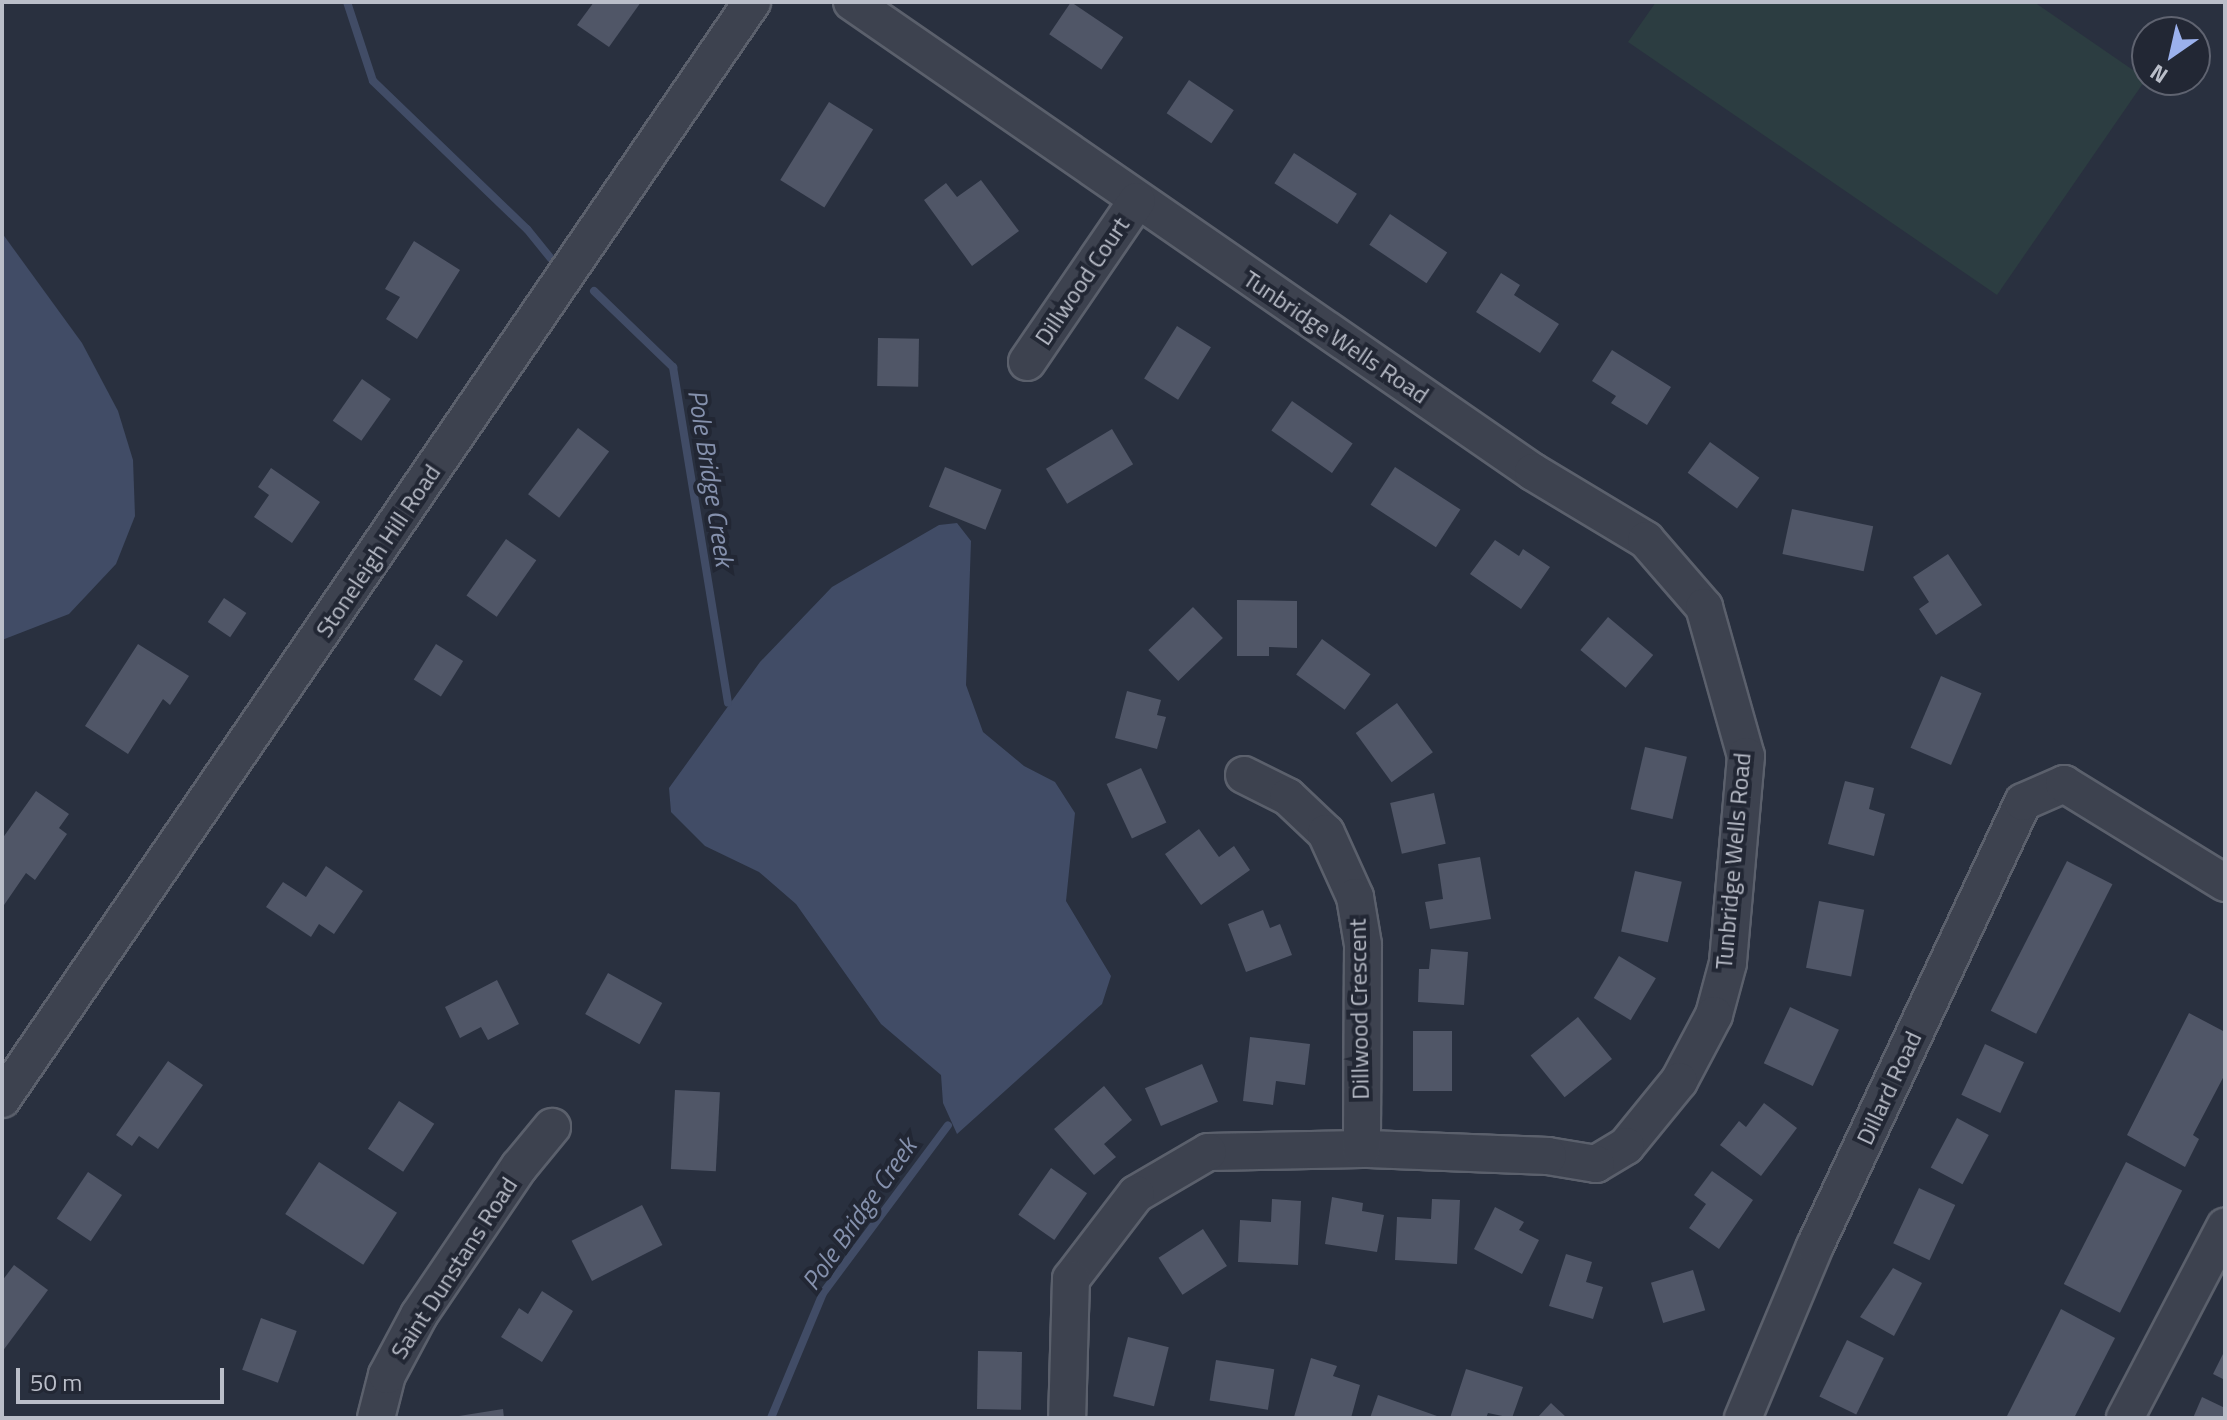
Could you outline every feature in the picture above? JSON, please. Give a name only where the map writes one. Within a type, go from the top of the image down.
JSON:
[{"type":"street","name":"Stoneleigh Hill Road","points":[[2,1099],[752,2]]},
{"type":"street","name":"Tunbridge Wells Road","points":[[852,2],[1533,472],[1646,540],[1704,607],[1746,756],[1728,963],[1714,1015],[1679,1081],[1626,1146],[1596,1164],[1548,1156],[1362,1149],[1208,1152],[1136,1194],[1071,1279],[1067,1418]]},
{"type":"street","name":"Dillwood Court","points":[[1027,362],[1137,201]]},
{"type":"street","name":"Dillwood Crescent","points":[[1244,775],[1288,797],[1326,833],[1355,897],[1363,945],[1362,1149]]},
{"type":"street","name":"Dillard Road","points":[[1743,1418],[1815,1246],[2023,802],[2064,784],[2225,883]]},
{"type":"street","name":"Saint Dunstans Road","points":[[376,1418],[387,1375],[419,1315],[511,1178],[552,1127]]},
{"type":"street","points":[[2125,1418],[2225,1227]]},
{"type":"shaded area","points":[[1656,2],[2034,2],[2131,69],[2131,96],[2134,96],[1997,295],[1628,42]]},
{"type":"water","points":[[2,233],[82,343],[118,411],[133,460],[135,516],[116,564],[69,614],[2,640]]},
{"type":"water","points":[[957,523],[971,541],[966,685],[983,732],[1024,766],[1055,782],[1075,813],[1066,901],[1111,976],[1102,1004],[957,1134],[943,1103],[941,1075],[881,1024],[796,904],[759,872],[705,846],[671,812],[669,788],[760,662],[832,587],[939,525]]},
{"type":"building","points":[[594,2],[641,2],[609,47],[577,25]]},
{"type":"building","points":[[1071,2],[1123,37],[1101,70],[1049,34]]},
{"type":"building","points":[[1189,80],[1234,110],[1211,143],[1167,113]]},
{"type":"building","points":[[829,102],[873,130],[824,208],[780,180]]},
{"type":"building","points":[[1294,153],[1357,194],[1337,224],[1274,183]]},
{"type":"building","points":[[981,180],[1019,231],[972,266],[924,200],[946,183],[957,197]]},
{"type":"building","points":[[1390,214],[1447,253],[1427,283],[1369,245]]},
{"type":"building","points":[[414,241],[460,270],[417,339],[386,319],[400,297],[385,289]]},
{"type":"building","points":[[1501,273],[1520,285],[1514,295],[1559,324],[1540,353],[1476,312]]},
{"type":"building","points":[[1177,326],[1211,347],[1178,400],[1144,379]]},
{"type":"building","points":[[878,338],[919,339],[918,387],[877,386]]},
{"type":"building","points":[[1612,350],[1671,387],[1647,425],[1611,403],[1616,396],[1592,381]]},
{"type":"building","points":[[362,379],[391,399],[361,441],[333,421]]},
{"type":"building","points":[[1292,401],[1353,443],[1332,473],[1271,430]]},
{"type":"building","points":[[578,428],[609,451],[559,518],[528,494]]},
{"type":"building","points":[[1112,429],[1133,464],[1067,504],[1046,469]]},
{"type":"building","points":[[1710,442],[1759,478],[1737,509],[1688,473]]},
{"type":"building","points":[[945,467],[1002,490],[985,530],[929,507]]},
{"type":"building","points":[[1395,467],[1460,509],[1436,547],[1370,505]]},
{"type":"building","points":[[271,468],[320,502],[292,543],[254,517],[269,495],[258,487]]},
{"type":"building","points":[[1792,509],[1873,526],[1864,571],[1782,554]]},
{"type":"building","points":[[506,539],[536,560],[497,617],[466,596]]},
{"type":"building","points":[[1495,540],[1519,556],[1523,549],[1550,567],[1521,609],[1470,574]]},
{"type":"building","points":[[1948,554],[1982,605],[1936,635],[1919,609],[1929,602],[1913,577]]},
{"type":"building","points":[[224,598],[246,613],[230,637],[208,622]]},
{"type":"building","points":[[1237,600],[1297,601],[1297,648],[1269,647],[1269,656],[1237,656]]},
{"type":"building","points":[[1193,607],[1223,638],[1178,681],[1148,650]]},
{"type":"building","points":[[1608,617],[1653,655],[1626,688],[1580,650]]},
{"type":"building","points":[[1322,639],[1371,674],[1345,710],[1296,675]]},
{"type":"building","points":[[138,644],[189,676],[170,705],[163,699],[128,754],[85,726]]},
{"type":"building","points":[[436,644],[463,661],[441,697],[414,680]]},
{"type":"building","points":[[1941,676],[1982,693],[1951,765],[1911,748]]},
{"type":"building","points":[[1127,691],[1161,700],[1157,715],[1166,717],[1157,749],[1115,738]]},
{"type":"building","points":[[1397,703],[1433,752],[1392,782],[1356,733]]},
{"type":"building","points":[[1645,747],[1687,757],[1673,819],[1631,809]]},
{"type":"building","points":[[1141,768],[1166,822],[1132,838],[1107,784]]},
{"type":"building","points":[[1845,781],[1874,788],[1869,809],[1885,814],[1874,856],[1828,844]]},
{"type":"building","points":[[36,791],[69,814],[59,828],[67,834],[35,880],[26,873],[2,908],[2,839]]},
{"type":"building","points":[[1434,793],[1446,844],[1402,854],[1390,803]]},
{"type":"building","points":[[1199,829],[1219,857],[1234,846],[1250,870],[1201,905],[1165,854]]},
{"type":"building","points":[[1480,857],[1491,919],[1430,929],[1425,902],[1443,899],[1438,864]]},
{"type":"building","points":[[2067,861],[2112,884],[2036,1034],[1991,1011]]},
{"type":"building","points":[[326,866],[363,891],[334,934],[319,924],[311,937],[266,907],[283,882],[306,897]]},
{"type":"building","points":[[1635,871],[1682,882],[1668,942],[1621,931]]},
{"type":"building","points":[[1819,901],[1864,910],[1851,977],[1806,968]]},
{"type":"building","points":[[1263,910],[1270,928],[1280,924],[1292,955],[1246,972],[1228,924]]},
{"type":"building","points":[[1431,949],[1468,952],[1464,1005],[1418,1002],[1419,969],[1429,969]]},
{"type":"building","points":[[1619,956],[1656,978],[1631,1020],[1594,998]]},
{"type":"building","points":[[608,973],[662,1003],[639,1044],[585,1014]]},
{"type":"building","points":[[497,980],[519,1024],[488,1040],[481,1027],[460,1038],[445,1007]]},
{"type":"building","points":[[1790,1007],[1839,1030],[1813,1086],[1764,1063]]},
{"type":"building","points":[[2189,1013],[2225,1032],[2225,1074],[2193,1135],[2199,1139],[2185,1167],[2127,1135]]},
{"type":"building","points":[[1578,1017],[1612,1059],[1565,1097],[1531,1055]]},
{"type":"building","points":[[1413,1031],[1452,1031],[1452,1091],[1413,1091]]},
{"type":"building","points":[[1250,1037],[1310,1044],[1305,1085],[1276,1081],[1273,1105],[1243,1101]]},
{"type":"building","points":[[1985,1044],[2024,1062],[2000,1113],[1961,1095]]},
{"type":"building","points":[[168,1061],[203,1085],[158,1149],[139,1136],[132,1146],[116,1135]]},
{"type":"building","points":[[1202,1064],[1218,1102],[1161,1126],[1145,1088]]},
{"type":"building","points":[[1104,1086],[1132,1120],[1104,1144],[1116,1157],[1094,1175],[1054,1129]]},
{"type":"building","points":[[675,1090],[720,1092],[716,1171],[671,1169]]},
{"type":"building","points":[[399,1101],[434,1124],[403,1172],[368,1149]]},
{"type":"building","points":[[1764,1103],[1797,1128],[1761,1176],[1720,1145],[1739,1121],[1746,1127]]},
{"type":"building","points":[[1957,1118],[1989,1135],[1962,1184],[1931,1167]]},
{"type":"building","points":[[319,1162],[397,1213],[363,1265],[285,1214]]},
{"type":"building","points":[[2126,1162],[2182,1191],[2120,1313],[2064,1284]]},
{"type":"building","points":[[1051,1168],[1087,1193],[1054,1240],[1018,1215]]},
{"type":"building","points":[[1712,1171],[1753,1200],[1719,1249],[1689,1228],[1706,1204],[1694,1195]]},
{"type":"building","points":[[88,1172],[122,1195],[91,1241],[57,1218]]},
{"type":"building","points":[[1919,1188],[1955,1205],[1929,1260],[1893,1243]]},
{"type":"building","points":[[1332,1197],[1363,1203],[1362,1211],[1384,1215],[1377,1252],[1325,1244]]},
{"type":"building","points":[[1272,1199],[1301,1201],[1298,1265],[1238,1262],[1240,1220],[1271,1222]]},
{"type":"building","points":[[1432,1199],[1460,1200],[1457,1264],[1395,1260],[1397,1217],[1431,1219]]},
{"type":"building","points":[[642,1205],[662,1245],[592,1281],[572,1241]]},
{"type":"building","points":[[1495,1207],[1524,1222],[1519,1230],[1539,1240],[1522,1274],[1474,1249]]},
{"type":"building","points":[[1203,1229],[1227,1266],[1183,1295],[1159,1258]]},
{"type":"building","points":[[1566,1254],[1592,1262],[1586,1282],[1603,1287],[1593,1319],[1549,1306]]},
{"type":"building","points":[[14,1265],[48,1290],[2,1352],[2,1281]]},
{"type":"building","points":[[1893,1268],[1922,1283],[1894,1336],[1860,1317]]},
{"type":"building","points":[[1693,1270],[1705,1310],[1663,1323],[1651,1283]]},
{"type":"building","points":[[542,1291],[573,1311],[542,1362],[501,1337],[519,1308],[528,1314]]},
{"type":"building","points":[[2061,1309],[2115,1338],[2074,1418],[2006,1418]]},
{"type":"building","points":[[261,1318],[297,1331],[278,1383],[242,1370]]},
{"type":"building","points":[[1128,1337],[1169,1347],[1154,1406],[1113,1396]]},
{"type":"building","points":[[1847,1340],[1884,1358],[1856,1415],[1819,1397]]},
{"type":"building","points":[[2225,1350],[2225,1380],[2213,1374]]},
{"type":"building","points":[[978,1351],[1022,1352],[1021,1410],[977,1409]]},
{"type":"building","points":[[1311,1358],[1337,1366],[1333,1376],[1360,1385],[1351,1418],[1294,1417]]},
{"type":"building","points":[[1216,1360],[1274,1369],[1268,1410],[1210,1400]]},
{"type":"building","points":[[1466,1369],[1523,1387],[1512,1418],[1488,1413],[1486,1418],[1450,1418]]},
{"type":"building","points":[[1378,1395],[1437,1416],[1370,1418]]},
{"type":"building","points":[[2202,1397],[2225,1408],[2225,1418],[2193,1418]]},
{"type":"building","points":[[1551,1403],[1567,1418],[1537,1418]]},
{"type":"building","points":[[503,1409],[504,1418],[459,1418],[459,1416]]},
{"type":"waterway","name":"Pole Bridge Creek","points":[[347,2],[373,81],[527,229],[551,259]]},
{"type":"waterway","name":"Pole Bridge Creek","points":[[594,291],[673,367],[728,703]]},
{"type":"waterway","name":"Pole Bridge Creek","points":[[771,1418],[823,1293],[948,1125]]}]
